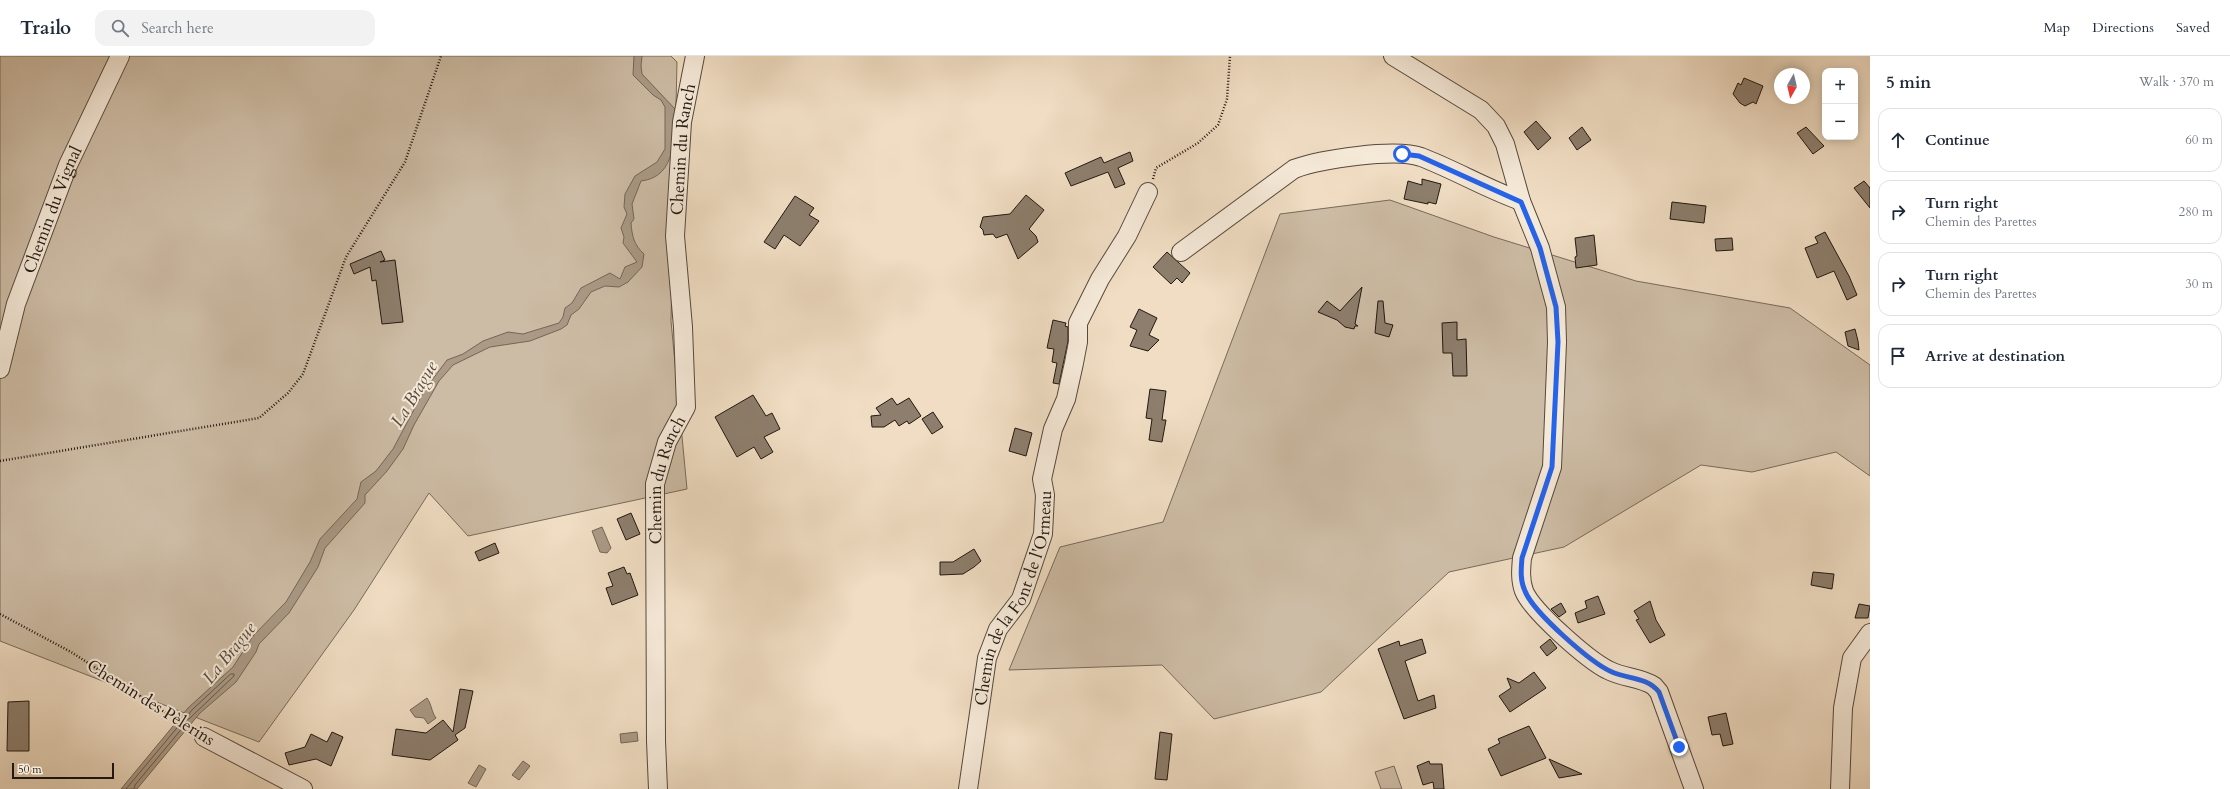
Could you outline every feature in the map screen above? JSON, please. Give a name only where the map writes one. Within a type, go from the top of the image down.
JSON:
[{"type":"street","name":"Chemin du Vignal","points":[[0,369],[16,304],[68,165],[120,56]]},
{"type":"street","name":"Chemin du Ranch","points":[[658,789],[656,741],[655,484],[667,442],[686,406],[683,328],[675,236],[682,122],[695,56]]},
{"type":"street","points":[[1393,56],[1481,110],[1496,126],[1505,144],[1521,202],[1540,248],[1556,307],[1558,342],[1552,467],[1522,558],[1521,573],[1524,590],[1530,603],[1563,636],[1606,670],[1647,682],[1654,686],[1659,692],[1694,789]]},
{"type":"street","points":[[1181,252],[1294,169],[1308,164],[1386,152],[1419,156],[1521,202]]},
{"type":"street","name":"Chemin de la Font de l'Ormeau","points":[[968,789],[987,658],[998,629],[1021,599],[1043,534],[1044,495],[1042,479],[1053,429],[1066,399],[1078,342],[1078,323],[1100,279],[1127,236],[1148,192]]},
{"type":"street","points":[[1840,789],[1843,708],[1852,658],[1870,633]]},
{"type":"street","name":"Chemin des Pèlerins","points":[[204,737],[303,789]]},
{"type":"path","points":[[0,461],[259,418],[288,393],[303,374],[346,257],[404,162],[441,56]]},
{"type":"path","points":[[1148,192],[1156,168],[1198,143],[1218,125],[1227,99],[1230,56]]},
{"type":"path","name":"Chemin des Pèlerins","points":[[0,614],[71,652],[204,737]]},
{"type":"shaded area","points":[[0,56],[671,56],[677,62],[671,321],[687,489],[468,536],[429,493],[354,610],[259,742],[0,641]]},
{"type":"shaded area","points":[[1390,200],[1494,237],[1636,281],[1790,308],[1870,365],[1870,476],[1836,452],[1752,472],[1701,465],[1564,547],[1449,572],[1321,692],[1214,719],[1162,665],[1009,670],[1060,547],[1163,522],[1280,214]]},
{"type":"shaded area","points":[[1394,766],[1402,789],[1381,789],[1375,772]]},
{"type":"water","points":[[634,56],[642,56],[642,74],[675,109],[673,143],[667,164],[661,172],[653,178],[641,181],[632,204],[634,219],[631,223],[632,232],[636,244],[644,254],[642,267],[628,282],[619,287],[605,286],[591,292],[579,309],[571,315],[567,325],[561,329],[530,341],[490,347],[453,365],[439,381],[414,425],[403,449],[387,471],[365,495],[365,503],[325,548],[318,567],[289,613],[259,644],[256,652],[236,682],[200,713],[137,789],[121,789],[188,708],[233,667],[253,636],[286,602],[310,562],[320,539],[357,499],[361,482],[376,471],[393,449],[424,391],[447,360],[463,354],[483,341],[508,332],[523,334],[559,323],[563,317],[565,308],[572,303],[581,288],[610,273],[620,279],[625,267],[637,262],[623,243],[624,237],[621,228],[627,214],[624,207],[625,194],[635,176],[657,162],[665,149],[665,107],[661,100],[653,95],[633,75]]},
{"type":"water","points":[[602,527],[611,548],[607,553],[600,552],[592,531]]},
{"type":"water","points":[[427,698],[436,718],[428,724],[424,718],[415,717],[410,710]]},
{"type":"water","points":[[637,732],[638,741],[621,743],[620,734]]},
{"type":"water","points":[[523,761],[530,766],[519,780],[512,775]]},
{"type":"water","points":[[479,765],[486,769],[476,787],[468,783]]},
{"type":"building","points":[[1744,78],[1763,86],[1756,104],[1753,102],[1745,106],[1740,103],[1733,94],[1738,83],[1741,85]]},
{"type":"building","points":[[1536,121],[1551,138],[1538,150],[1524,132]]},
{"type":"building","points":[[1582,127],[1591,140],[1577,150],[1569,138]]},
{"type":"building","points":[[1806,127],[1824,146],[1813,154],[1797,133]]},
{"type":"building","points":[[1130,152],[1133,161],[1118,168],[1125,184],[1115,188],[1108,172],[1071,186],[1065,173],[1101,157],[1104,163]]},
{"type":"building","points":[[1422,179],[1441,184],[1436,204],[1428,202],[1428,204],[1404,199],[1408,181],[1422,185]]},
{"type":"building","points":[[1864,181],[1870,188],[1870,208],[1854,188]]},
{"type":"building","points":[[1026,195],[1044,210],[1029,229],[1036,236],[1038,242],[1018,259],[1007,234],[996,238],[993,234],[984,235],[983,230],[980,227],[983,217],[1010,214]]},
{"type":"building","points":[[795,196],[814,208],[809,215],[819,221],[800,246],[784,235],[775,249],[764,242]]},
{"type":"building","points":[[1672,202],[1706,206],[1704,223],[1670,219]]},
{"type":"building","points":[[1825,232],[1849,276],[1857,295],[1847,300],[1834,271],[1817,278],[1805,248],[1818,243],[1815,237]]},
{"type":"building","points":[[1594,235],[1597,265],[1576,268],[1575,257],[1577,256],[1575,238]]},
{"type":"building","points":[[1732,238],[1733,250],[1716,251],[1715,239]]},
{"type":"building","points":[[381,251],[385,260],[380,262],[395,260],[403,322],[382,324],[376,280],[372,281],[370,267],[354,274],[350,264]]},
{"type":"building","points":[[1167,252],[1190,273],[1182,283],[1177,278],[1171,284],[1153,267]]},
{"type":"building","points":[[1362,287],[1355,324],[1358,326],[1355,326],[1354,329],[1345,327],[1337,320],[1318,312],[1327,301],[1340,311]]},
{"type":"building","points":[[1378,301],[1383,301],[1385,323],[1393,325],[1389,337],[1375,333]]},
{"type":"building","points":[[1139,309],[1157,318],[1149,335],[1159,340],[1148,351],[1130,346],[1137,330],[1130,327]]},
{"type":"building","points":[[1053,320],[1066,323],[1065,326],[1068,327],[1068,341],[1059,384],[1053,383],[1057,363],[1052,362],[1054,349],[1047,348]]},
{"type":"building","points":[[1457,322],[1457,340],[1466,339],[1467,376],[1453,376],[1452,353],[1443,353],[1442,323]]},
{"type":"building","points":[[1855,329],[1859,350],[1848,346],[1845,332]]},
{"type":"building","points":[[1150,389],[1166,391],[1162,420],[1166,420],[1162,442],[1149,440],[1152,419],[1146,418]]},
{"type":"building","points":[[753,395],[766,416],[772,413],[780,429],[764,437],[773,452],[761,459],[754,447],[737,457],[715,417]]},
{"type":"building","points":[[892,398],[897,405],[909,398],[921,416],[909,424],[907,421],[899,426],[895,420],[884,427],[872,427],[871,416],[881,415],[876,408]]},
{"type":"building","points":[[933,412],[943,427],[932,434],[922,419]]},
{"type":"building","points":[[1015,428],[1032,433],[1026,456],[1009,451]]},
{"type":"building","points":[[631,513],[640,534],[626,540],[617,519]]},
{"type":"building","points":[[495,543],[499,553],[479,561],[475,552]]},
{"type":"building","points":[[974,549],[981,561],[974,567],[963,574],[940,575],[940,562],[953,562]]},
{"type":"building","points":[[624,567],[627,574],[630,573],[638,595],[612,605],[606,588],[613,586],[608,573]]},
{"type":"building","points":[[1813,572],[1834,574],[1832,589],[1811,585]]},
{"type":"building","points":[[1598,596],[1605,614],[1578,623],[1575,613],[1587,608],[1585,601]]},
{"type":"building","points":[[1650,601],[1656,620],[1665,635],[1650,643],[1636,620],[1639,619],[1634,611]]},
{"type":"building","points":[[1561,603],[1566,612],[1559,617],[1551,609]]},
{"type":"building","points":[[1859,604],[1870,606],[1868,618],[1855,618]]},
{"type":"building","points":[[1422,639],[1426,653],[1405,661],[1418,701],[1434,695],[1436,708],[1404,719],[1378,649],[1399,641],[1400,646]]},
{"type":"building","points":[[1550,639],[1557,648],[1547,656],[1540,647]]},
{"type":"building","points":[[1534,672],[1546,688],[1510,712],[1499,696],[1511,688],[1507,678],[1519,683]]},
{"type":"building","points":[[460,689],[473,691],[465,728],[455,735],[458,740],[430,760],[392,755],[396,729],[426,733],[443,720],[453,732]]},
{"type":"building","points":[[29,701],[29,751],[7,751],[8,702]]},
{"type":"building","points":[[1726,713],[1733,744],[1723,746],[1720,734],[1712,735],[1708,717]]},
{"type":"building","points":[[1529,726],[1546,758],[1501,776],[1488,749],[1500,743],[1498,739]]},
{"type":"building","points":[[332,732],[343,737],[331,766],[316,759],[289,765],[285,753],[305,747],[311,734],[327,742]]},
{"type":"building","points":[[1160,732],[1172,734],[1167,780],[1155,779]]},
{"type":"building","points":[[1549,759],[1582,774],[1559,778]]},
{"type":"building","points":[[1429,761],[1430,764],[1442,764],[1444,789],[1434,789],[1433,782],[1423,785],[1417,766]]},
{"type":"route","points":[[1402,154],[1419,156],[1500,194],[1521,202],[1540,248],[1556,307],[1558,342],[1552,467],[1549,480],[1522,558],[1521,573],[1524,590],[1530,603],[1563,636],[1606,670],[1647,682],[1654,686],[1659,692],[1679,747]]},
{"type":"water label","name":"La Brague","points":[[414,394]]},
{"type":"water label","name":"La Brague","points":[[229,653]]}]
